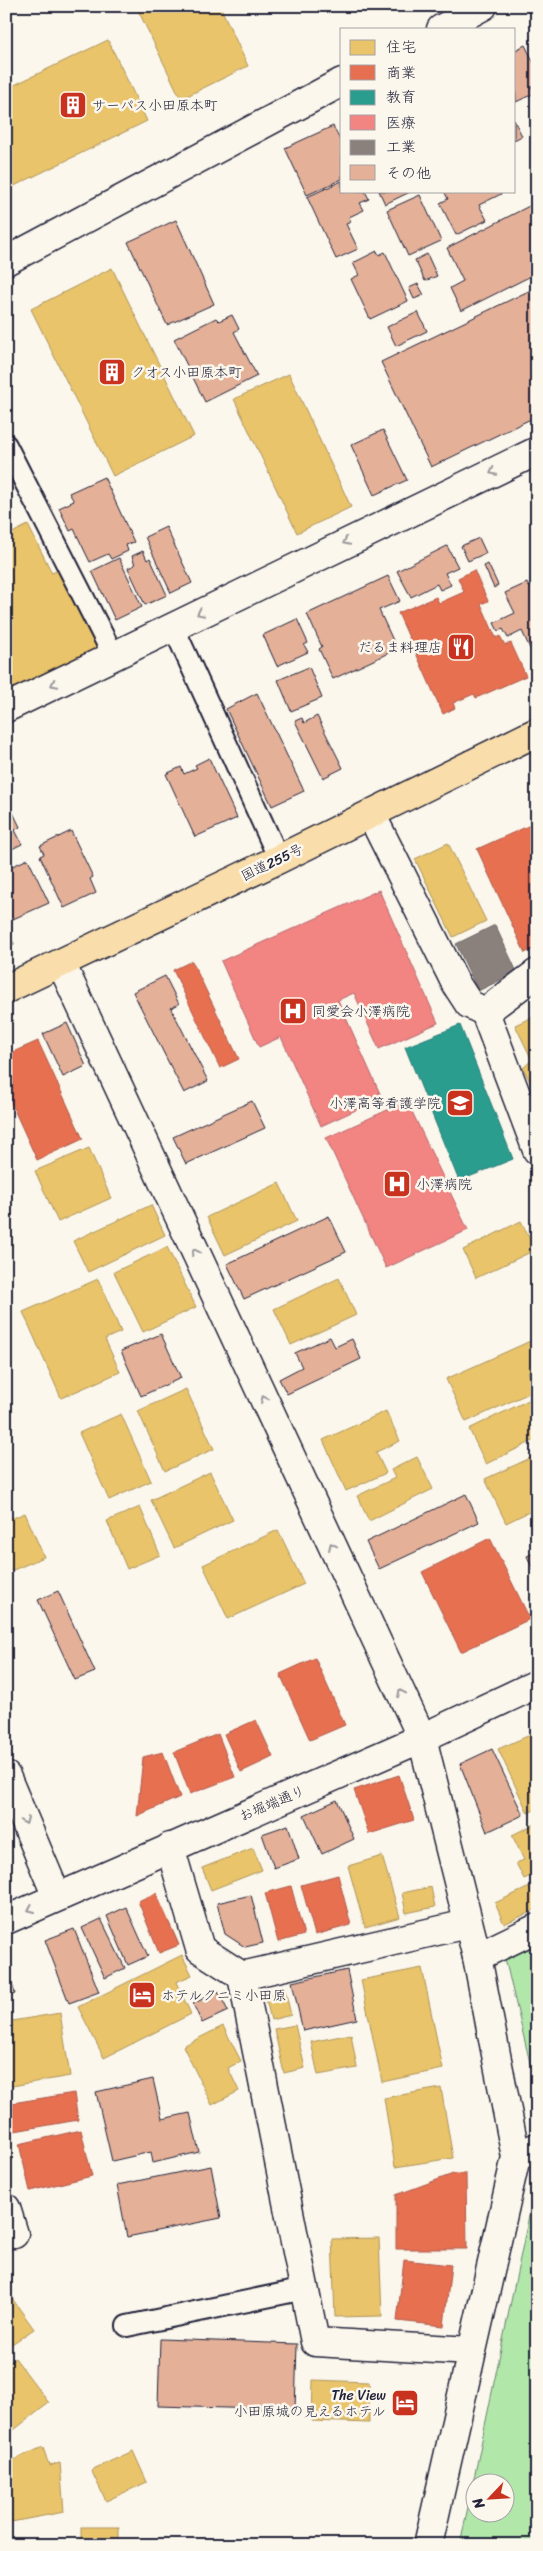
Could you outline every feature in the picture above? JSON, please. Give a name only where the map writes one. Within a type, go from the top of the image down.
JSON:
[{"type":"highway","name":"国道255号","points":[[6,989],[279,860],[537,732]]},
{"type":"street","points":[[443,28],[483,6]]},
{"type":"street","points":[[6,261],[340,83]]},
{"type":"street","points":[[6,708],[537,451]]},
{"type":"street","points":[[371,814],[456,984],[469,1004],[485,1012],[537,1150]]},
{"type":"street","points":[[61,963],[422,1738],[467,1924],[530,2155],[472,2351],[428,2545]]},
{"type":"street","points":[[485,1012],[537,973]]},
{"type":"street","name":"お堀端通り","points":[[6,1920],[422,1738],[537,1684]]},
{"type":"street","points":[[6,1776],[56,1897]]},
{"type":"street","points":[[170,1847],[200,1949],[242,1976],[467,1924]]},
{"type":"street","points":[[476,1957],[537,1928]]},
{"type":"street","points":[[242,1976],[315,2342],[472,2351]]},
{"type":"street","points":[[6,2208],[14,2234]]},
{"type":"lane","points":[[6,444],[113,655]]},
{"type":"lane","points":[[173,626],[279,860]]},
{"type":"lane","points":[[127,2326],[305,2289]]},
{"type":"green space","points":[[537,1939],[537,2092],[504,1954]]},
{"type":"green space","points":[[536,2182],[537,2545],[460,2545],[466,2516],[466,2524],[516,2524],[516,2474],[475,2474]]},
{"type":"building: 住宅","points":[[136,6],[220,6],[248,66],[181,99]]},
{"type":"building: 住宅","name":"サーパス小田原本町","points":[[108,40],[147,121],[6,190],[6,89]]},
{"type":"building: 住宅","name":"クオス小田原本町","points":[[112,268],[194,436],[113,476],[31,309]]},
{"type":"building: 住宅","points":[[289,374],[351,507],[297,533],[234,399]]},
{"type":"building: 住宅","points":[[6,523],[12,533],[28,525],[52,573],[67,566],[109,648],[6,700]]},
{"type":"building: 住宅","points":[[448,843],[486,921],[453,937],[415,859]]},
{"type":"building: 住宅","points":[[537,1015],[537,1090],[535,1091],[523,1068],[532,1060],[515,1025]]},
{"type":"building: 住宅","points":[[89,1148],[111,1198],[58,1222],[35,1171]]},
{"type":"building: 住宅","points":[[279,1183],[297,1221],[225,1255],[207,1217]]},
{"type":"building: 住宅","points":[[151,1205],[165,1235],[88,1272],[73,1241]]},
{"type":"building: 住宅","points":[[521,1221],[535,1250],[476,1278],[463,1250]]},
{"type":"building: 住宅","points":[[167,1247],[196,1307],[143,1332],[114,1272]]},
{"type":"building: 住宅","points":[[339,1278],[356,1315],[291,1345],[274,1309]]},
{"type":"building: 住宅","points":[[98,1279],[121,1332],[105,1339],[120,1372],[61,1398],[23,1312]]},
{"type":"building: 住宅","points":[[537,1338],[537,1367],[528,1372],[536,1390],[466,1422],[446,1379]]},
{"type":"building: 住宅","points":[[186,1389],[214,1449],[165,1471],[138,1411]]},
{"type":"building: 住宅","points":[[537,1396],[537,1439],[486,1464],[469,1429]]},
{"type":"building: 住宅","points":[[386,1411],[400,1441],[376,1452],[386,1473],[346,1491],[323,1440]]},
{"type":"building: 住宅","points":[[121,1414],[151,1481],[109,1500],[79,1433]]},
{"type":"building: 住宅","points":[[537,1455],[537,1508],[506,1523],[485,1479]]},
{"type":"building: 住宅","points":[[417,1457],[433,1489],[369,1521],[357,1496],[395,1478],[391,1470]]},
{"type":"building: 住宅","points":[[210,1472],[233,1520],[174,1548],[151,1500]]},
{"type":"building: 住宅","points":[[140,1507],[160,1555],[127,1569],[107,1521]]},
{"type":"building: 住宅","points":[[25,1513],[44,1557],[11,1571],[6,1559],[6,1521]]},
{"type":"building: 住宅","points":[[278,1530],[304,1584],[228,1619],[203,1565]]},
{"type":"building: 住宅","points":[[537,1732],[537,1809],[528,1813],[498,1749]]},
{"type":"building: 住宅","points":[[537,1823],[537,1873],[524,1879],[516,1863],[524,1860],[512,1835]]},
{"type":"building: 住宅","points":[[253,1848],[262,1870],[211,1890],[202,1868]]},
{"type":"building: 住宅","points":[[382,1856],[400,1917],[365,1927],[348,1866]]},
{"type":"building: 住宅","points":[[536,1884],[537,1909],[504,1924],[495,1903]]},
{"type":"building: 住宅","points":[[431,1887],[435,1907],[406,1913],[402,1893]]},
{"type":"building: 住宅","name":"ホテルクニミ小田原","points":[[182,1955],[192,1975],[176,1982],[191,2014],[104,2058],[78,2007]]},
{"type":"building: 住宅","points":[[422,1968],[443,2069],[382,2082],[361,1980]]},
{"type":"building: 住宅","points":[[285,1990],[291,2015],[271,2020],[265,1995]]},
{"type":"building: 住宅","points":[[60,2013],[70,2076],[6,2087],[6,2022]]},
{"type":"building: 住宅","points":[[295,2025],[305,2068],[284,2073],[274,2029]]},
{"type":"building: 住宅","points":[[223,2026],[241,2061],[228,2068],[239,2091],[212,2105],[183,2046]]},
{"type":"building: 住宅","points":[[351,2034],[357,2068],[318,2075],[311,2042]]},
{"type":"building: 住宅","points":[[441,2088],[453,2158],[395,2167],[384,2098]]},
{"type":"building: 住宅","points":[[379,2238],[382,2316],[335,2317],[332,2239]]},
{"type":"building: 住宅","points":[[6,2290],[34,2329],[6,2348]]},
{"type":"building: 住宅","points":[[15,2358],[49,2403],[6,2436],[6,2365]]},
{"type":"building: 住宅","points":[[313,2380],[369,2382],[369,2423],[312,2421]]},
{"type":"building: 住宅","points":[[43,2447],[49,2466],[60,2463],[64,2512],[6,2523],[6,2463]]},
{"type":"building: 住宅","points":[[133,2451],[147,2482],[106,2501],[91,2470]]},
{"type":"building: 住宅","points":[[81,2527],[119,2527],[119,2545],[81,2545]]},
{"type":"building: 商業","points":[[474,570],[488,601],[481,604],[496,638],[500,636],[505,645],[511,643],[526,676],[476,698],[474,694],[453,703],[455,708],[443,714],[398,613],[436,597],[439,603],[464,592],[458,578]]},
{"type":"building: 商業","points":[[537,822],[537,947],[525,953],[477,849]]},
{"type":"building: 商業","points":[[192,961],[239,1059],[220,1068],[173,970]]},
{"type":"building: 商業","points":[[38,1041],[83,1139],[37,1160],[6,1092],[6,1055]]},
{"type":"building: 商業","points":[[490,1538],[530,1619],[461,1652],[422,1572]]},
{"type":"building: 商業","points":[[315,1658],[345,1725],[310,1740],[280,1674]]},
{"type":"building: 商業","points":[[256,1720],[273,1757],[241,1772],[224,1734]]},
{"type":"building: 商業","points":[[218,1734],[235,1777],[190,1794],[174,1752]]},
{"type":"building: 商業","points":[[163,1752],[180,1797],[137,1816],[143,1757]]},
{"type":"building: 商業","points":[[399,1775],[414,1820],[369,1834],[354,1790]]},
{"type":"building: 商業","points":[[338,1875],[351,1925],[315,1935],[301,1885]]},
{"type":"building: 商業","points":[[291,1886],[304,1935],[278,1942],[265,1893]]},
{"type":"building: 商業","points":[[156,1893],[179,1945],[159,1953],[138,1901]]},
{"type":"building: 商業","points":[[74,2093],[78,2120],[9,2132],[6,2104]]},
{"type":"building: 商業","points":[[81,2130],[92,2176],[30,2191],[19,2144]]},
{"type":"building: 商業","points":[[453,2174],[466,2174],[467,2249],[396,2249],[396,2195]]},
{"type":"building: 商業","points":[[404,2260],[451,2265],[444,2326],[397,2321]]},
{"type":"building: 教育","name":"小澤高等看護学院","points":[[460,1025],[513,1159],[459,1181],[405,1047]]},
{"type":"building: 医療","name":"同愛会小澤病院","points":[[379,890],[438,1023],[379,1049],[354,993],[338,1000],[382,1098],[321,1126],[281,1037],[259,1047],[221,961]]},
{"type":"building: 医療","name":"小澤病院","points":[[407,1101],[468,1230],[386,1268],[326,1138]]},
{"type":"building: 工業","points":[[495,925],[517,972],[478,991],[456,944]]},
{"type":"building: その他","points":[[525,45],[537,69],[537,84],[531,87],[535,93],[516,102],[516,50]]},
{"type":"building: その他","points":[[516,124],[522,136],[516,139]]},
{"type":"building: その他","points":[[333,126],[340,140],[340,180],[307,195],[285,148]]},
{"type":"building: その他","points":[[340,182],[340,192],[366,192],[369,199],[360,203],[364,210],[349,217],[351,222],[346,224],[358,249],[336,259],[307,197]]},
{"type":"building: その他","points":[[379,192],[410,192],[385,204]]},
{"type":"building: その他","points":[[444,192],[500,192],[501,194],[479,205],[487,220],[456,235],[440,203],[448,199]]},
{"type":"building: その他","points":[[420,195],[441,241],[408,256],[387,210]]},
{"type":"building: その他","points":[[537,202],[537,273],[461,311],[450,288],[463,281],[447,248]]},
{"type":"building: その他","points":[[176,220],[214,304],[167,325],[128,242]]},
{"type":"building: その他","points":[[377,251],[379,255],[385,252],[408,301],[370,319],[351,279],[359,275],[353,263]]},
{"type":"building: その他","points":[[427,254],[437,276],[425,281],[415,260]]},
{"type":"building: その他","points":[[418,284],[424,295],[414,299],[409,288]]},
{"type":"building: その他","points":[[537,287],[537,416],[431,467],[381,362]]},
{"type":"building: その他","points":[[418,312],[427,331],[396,346],[387,327]]},
{"type":"building: その他","points":[[232,315],[239,329],[234,332],[257,376],[205,402],[174,339],[216,318],[219,321]]},
{"type":"building: その他","points":[[383,430],[407,480],[374,495],[351,445]]},
{"type":"building: その他","points":[[104,477],[134,542],[126,545],[128,551],[111,559],[108,554],[90,562],[74,529],[70,531],[59,508],[74,501],[69,493]]},
{"type":"building: その他","points":[[166,527],[192,583],[171,593],[145,537]]},
{"type":"building: その他","points":[[479,538],[486,553],[468,561],[461,546]]},
{"type":"building: その他","points":[[447,546],[458,567],[445,573],[451,585],[440,590],[437,584],[411,597],[397,571]]},
{"type":"building: その他","points":[[143,551],[147,560],[150,558],[167,595],[145,605],[128,568],[135,565],[132,556]]},
{"type":"building: その他","points":[[119,558],[142,607],[115,620],[92,571]]},
{"type":"building: その他","points":[[488,564],[498,585],[494,588],[484,566]]},
{"type":"building: その他","points":[[388,576],[400,601],[379,610],[397,649],[333,679],[319,649],[322,647],[307,614]]},
{"type":"building: その他","points":[[527,583],[529,587],[537,583],[537,651],[532,653],[522,631],[508,638],[503,629],[498,631],[494,623],[515,613],[505,593]]},
{"type":"building: その他","points":[[297,619],[308,643],[304,645],[308,652],[277,666],[263,635]]},
{"type":"building: その他","points":[[309,667],[322,698],[291,711],[278,680]]},
{"type":"building: その他","points":[[257,693],[304,791],[272,806],[226,709]]},
{"type":"building: その他","points":[[317,716],[343,768],[323,778],[295,721],[302,718],[304,723]]},
{"type":"building: その他","points":[[209,758],[237,818],[195,837],[166,774],[181,767],[184,774],[197,768],[195,765]]},
{"type":"building: その他","points":[[6,798],[20,827],[15,830],[22,844],[6,852]]},
{"type":"building: その他","points":[[71,831],[93,877],[90,879],[96,893],[64,908],[40,856],[44,854],[40,846]]},
{"type":"building: その他","points":[[28,859],[49,903],[13,919],[6,905],[6,869]]},
{"type":"building: その他","points":[[6,929],[14,944],[6,948]]},
{"type":"building: その他","points":[[165,976],[179,1004],[171,1008],[208,1081],[184,1093],[133,992]]},
{"type":"building: その他","points":[[67,1023],[86,1066],[63,1077],[43,1034]]},
{"type":"building: その他","points":[[252,1101],[265,1128],[186,1164],[173,1137]]},
{"type":"building: その他","points":[[329,1216],[346,1252],[244,1299],[227,1264]]},
{"type":"building: その他","points":[[161,1334],[181,1378],[141,1396],[121,1351]]},
{"type":"building: その他","points":[[330,1337],[335,1347],[352,1339],[361,1359],[287,1394],[279,1379],[302,1367],[295,1353]]},
{"type":"building: その他","points":[[466,1494],[479,1522],[379,1569],[366,1542]]},
{"type":"building: その他","points":[[537,1552],[537,1578],[527,1556]]},
{"type":"building: その他","points":[[58,1591],[95,1672],[75,1680],[38,1600]]},
{"type":"building: その他","points":[[492,1749],[523,1815],[487,1832],[460,1764]]},
{"type":"building: その他","points":[[337,1800],[354,1839],[322,1854],[304,1815]]},
{"type":"building: その他","points":[[288,1825],[299,1859],[274,1868],[262,1834]]},
{"type":"building: その他","points":[[251,1895],[263,1943],[245,1947],[225,1934],[217,1903]]},
{"type":"building: その他","points":[[126,1907],[148,1956],[128,1965],[107,1916]]},
{"type":"building: その他","points":[[101,1919],[125,1968],[105,1978],[82,1928]]},
{"type":"building: その他","points":[[74,1929],[99,1992],[69,2003],[45,1940]]},
{"type":"building: その他","points":[[6,1963],[15,1994],[6,1997]]},
{"type":"building: その他","points":[[347,1970],[357,2019],[303,2031],[292,1982]]},
{"type":"building: その他","points":[[218,1991],[228,2011],[202,2023],[193,2004]]},
{"type":"building: その他","points":[[153,2079],[162,2119],[190,2113],[199,2152],[153,2163],[151,2152],[112,2161],[96,2092]]},
{"type":"building: その他","points":[[211,2166],[221,2218],[127,2237],[117,2185]]},
{"type":"building: その他","points":[[160,2339],[297,2344],[295,2410],[158,2406]]},
{"type":"place","name":"サーパス小田原本町","points":[[73,105]]},
{"type":"place","name":"クオス小田原本町","points":[[112,372]]},
{"type":"place","name":"だるま料理店","points":[[461,647]]},
{"type":"place","name":"同愛会小澤病院","points":[[293,1011]]},
{"type":"place","name":"小澤高等看護学院","points":[[460,1103]]},
{"type":"place","name":"小澤病院","points":[[397,1184]]},
{"type":"place","name":"ホテルクニミ小田原","points":[[142,1995]]},
{"type":"place","name":"The View 小田原城の見えるホテル","points":[[405,2403]]}]
